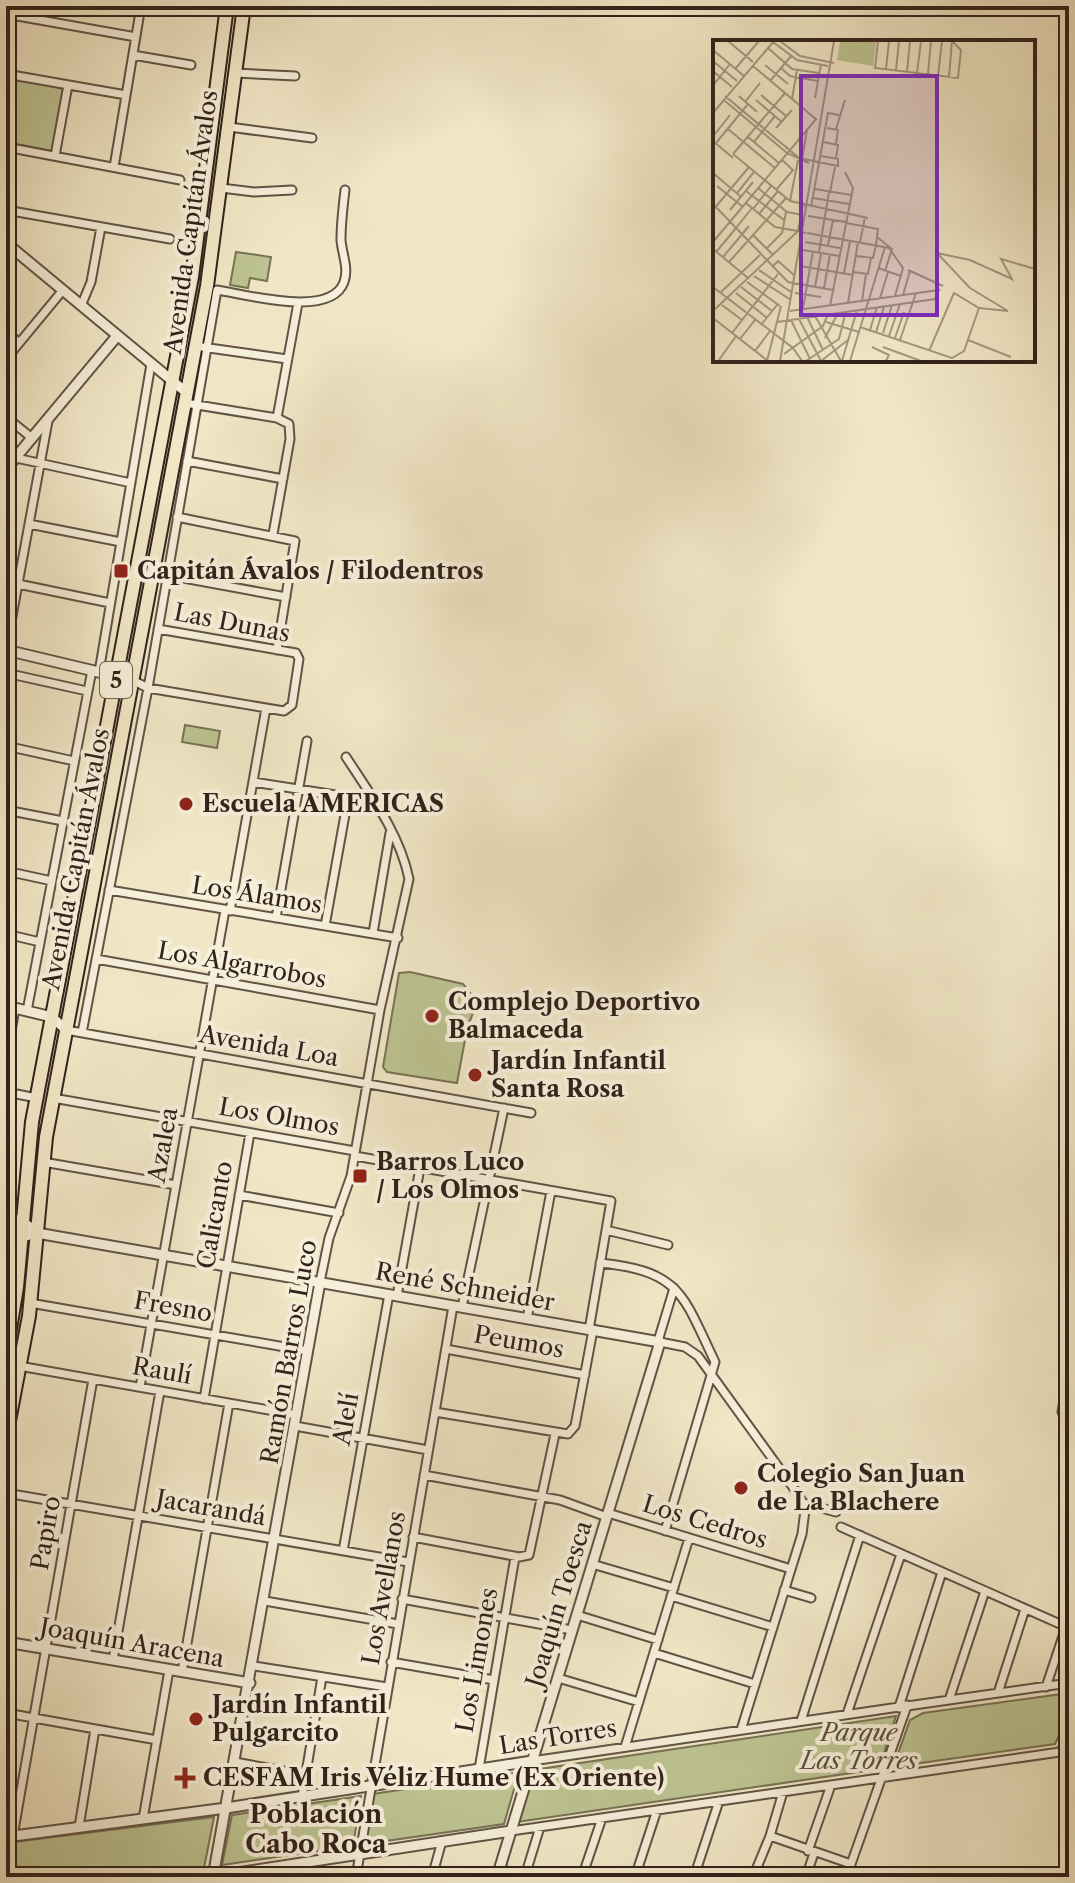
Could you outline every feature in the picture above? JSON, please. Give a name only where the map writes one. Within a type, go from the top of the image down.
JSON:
[{"type":"highway","name":"Avenida Capitán Ávalos","points":[[6,1353],[37,1098],[197,247],[227,6]]},
{"type":"highway","name":"Avenida Capitán Ávalos","points":[[6,1437],[30,1303],[43,1162],[53,1098],[132,680],[201,347],[244,6]]},
{"type":"main road","points":[[6,1219],[21,1221],[37,1233]]},
{"type":"main road","points":[[6,1235],[20,1237],[37,1233]]},
{"type":"street","points":[[114,167],[141,6]]},
{"type":"street","points":[[6,14],[136,37]]},
{"type":"street","points":[[133,55],[191,65]]},
{"type":"street","points":[[235,73],[295,76]]},
{"type":"street","points":[[6,113],[10,74],[126,95]]},
{"type":"street","points":[[55,156],[68,85]]},
{"type":"street","points":[[229,127],[312,138]]},
{"type":"street","points":[[6,147],[180,180]]},
{"type":"street","points":[[221,188],[254,192],[292,190]]},
{"type":"street","points":[[277,418],[298,303],[322,301],[335,294],[344,284],[341,217],[345,190]]},
{"type":"street","points":[[6,210],[170,239]]},
{"type":"street","points":[[81,306],[91,282],[101,227]]},
{"type":"street","points":[[6,243],[190,400],[277,418],[290,426],[273,534]]},
{"type":"street","points":[[6,359],[63,290]]},
{"type":"street","name":"Avenida Capitán Ávalos","points":[[201,347],[217,290],[298,303]]},
{"type":"street","points":[[6,331],[19,343]]},
{"type":"street","points":[[6,469],[117,336]]},
{"type":"street","points":[[201,347],[287,359]]},
{"type":"street","name":"Avenida Capitán Ávalos","points":[[27,1011],[87,691],[95,671],[110,603],[151,364]]},
{"type":"street","name":"Avenida Capitán Ávalos","points":[[82,1033],[148,688],[187,461],[190,400]]},
{"type":"street","points":[[6,417],[32,438]]},
{"type":"street","points":[[48,419],[6,650],[132,680],[148,688],[266,708]]},
{"type":"street","points":[[16,458],[131,483]]},
{"type":"street","points":[[187,461],[283,479]]},
{"type":"street","points":[[177,517],[273,534],[295,541],[277,650]]},
{"type":"street","points":[[29,524],[121,542]]},
{"type":"street","points":[[167,575],[286,597]]},
{"type":"street","points":[[18,584],[110,603]]},
{"type":"street","name":"Las Dunas","points":[[158,629],[298,656],[289,710],[266,708]]},
{"type":"street","points":[[6,673],[87,691]]},
{"type":"street","name":"Azalea","points":[[140,1387],[213,979],[266,708]]},
{"type":"street","points":[[276,918],[307,741]]},
{"type":"street","points":[[6,746],[74,761]]},
{"type":"street","name":"Ramón Barros Luco","points":[[211,1877],[254,1666],[320,1282],[329,1238],[355,1154],[380,1010],[409,879],[405,861],[390,830],[346,757]]},
{"type":"street","points":[[253,782],[374,801]]},
{"type":"street","points":[[325,926],[348,798]]},
{"type":"street","points":[[6,810],[63,821]]},
{"type":"street","points":[[373,933],[390,830]]},
{"type":"street","points":[[6,871],[52,881]]},
{"type":"street","name":"Los Álamos","points":[[109,890],[398,938]]},
{"type":"street","points":[[6,934],[40,942]]},
{"type":"street","name":"Los Algarrobos","points":[[96,959],[380,1010]]},
{"type":"street","points":[[6,1062],[10,1007],[52,1017],[66,1030]]},
{"type":"street","name":"Avenida Loa","points":[[66,1030],[531,1113]]},
{"type":"street","points":[[6,1092],[37,1098]]},
{"type":"street","name":"Los Olmos","points":[[53,1098],[611,1201],[606,1230]]},
{"type":"street","name":"Los Avellanos","points":[[356,1877],[369,1786],[446,1349],[490,1180],[504,1108]]},
{"type":"street","name":"Calicanto","points":[[204,1399],[250,1133]]},
{"type":"street","points":[[43,1162],[176,1185]]},
{"type":"street","name":"Alelí","points":[[343,1551],[363,1438],[420,1168]]},
{"type":"street","points":[[527,1319],[551,1191]]},
{"type":"street","points":[[239,1195],[339,1213]]},
{"type":"street","points":[[435,1412],[555,1434],[570,1433],[575,1426],[585,1375],[606,1230],[668,1245]]},
{"type":"street","name":"René Schneider","points":[[37,1233],[690,1349],[714,1374],[804,1506]]},
{"type":"street","points":[[600,1263],[640,1268],[665,1279],[683,1296],[715,1362],[714,1374],[665,1531]]},
{"type":"street","name":"Joaquín Toesca","points":[[498,1873],[674,1288]]},
{"type":"street","name":"Fresno","points":[[30,1303],[308,1351]]},
{"type":"street","name":"Peumos","points":[[446,1349],[585,1375]]},
{"type":"street","name":"Raulí","points":[[19,1366],[297,1415]]},
{"type":"street","name":"Papiro","points":[[9,1836],[34,1718],[93,1379]]},
{"type":"street","points":[[113,1660],[160,1391]]},
{"type":"street","points":[[1069,1396],[1064,1400],[1062,1412],[1069,1424]]},
{"type":"street","points":[[182,1672],[229,1403]]},
{"type":"street","points":[[295,1426],[428,1450]]},
{"type":"street","points":[[413,1537],[515,1557],[529,1555],[555,1434]]},
{"type":"street","name":"Los Cedros","points":[[424,1475],[543,1497],[791,1569]]},
{"type":"street","name":"Jacarandá","points":[[6,1493],[408,1562]]},
{"type":"street","points":[[741,1730],[791,1569],[804,1506],[836,1512]]},
{"type":"street","points":[[841,1527],[1067,1627],[1046,1687]]},
{"type":"street","points":[[801,1721],[860,1535]]},
{"type":"street","points":[[625,1747],[689,1538]]},
{"type":"street","points":[[847,1714],[901,1554]]},
{"type":"street","name":"Los Limones","points":[[479,1769],[515,1557]]},
{"type":"street","points":[[592,1564],[773,1627]]},
{"type":"street","points":[[850,1877],[851,1864],[883,1778],[942,1572]]},
{"type":"street","points":[[784,1590],[811,1598]]},
{"type":"street","points":[[949,1700],[985,1591]]},
{"type":"street","points":[[402,1599],[572,1630]]},
{"type":"street","points":[[265,1601],[398,1624]]},
{"type":"street","points":[[998,1693],[1025,1609]]},
{"type":"street","points":[[577,1615],[658,1640]]},
{"type":"street","name":"Joaquín Aracena","points":[[6,1642],[250,1683]]},
{"type":"street","points":[[654,1653],[755,1684]]},
{"type":"street","points":[[391,1662],[494,1680]]},
{"type":"street","points":[[254,1666],[387,1687]]},
{"type":"street","points":[[143,1819],[169,1670]]},
{"type":"street","points":[[302,1797],[322,1677]]},
{"type":"street","points":[[558,1678],[639,1702]]},
{"type":"street","name":"Las Torres","points":[[9,1836],[226,1808],[1069,1683]]},
{"type":"street","points":[[6,1713],[157,1740]]},
{"type":"street","points":[[79,1827],[95,1729]]},
{"type":"street","points":[[211,1877],[1060,1752],[1069,1738]]},
{"type":"street","points":[[235,1762],[306,1775]]},
{"type":"street","points":[[806,1877],[831,1785]]},
{"type":"street","points":[[753,1877],[783,1792]]},
{"type":"street","points":[[694,1877],[719,1801]]},
{"type":"street","points":[[635,1877],[657,1810]]},
{"type":"street","points":[[582,1877],[602,1818]]},
{"type":"street","points":[[498,1873],[526,1877],[540,1827]]},
{"type":"street","points":[[770,1836],[851,1864]]},
{"type":"street","points":[[432,1877],[442,1841]]},
{"type":"street","points":[[290,1877],[294,1864]]},
{"type":"green space","points":[[14,79],[63,88],[52,151],[6,142]]},
{"type":"green space","points":[[236,252],[271,257],[267,281],[250,278],[248,288],[230,285]]},
{"type":"green space","points":[[185,725],[220,731],[217,748],[182,742]]},
{"type":"green space","name":"Complejo Deportivo Balmaceda","points":[[410,972],[463,984],[477,1002],[467,1029],[457,1083],[387,1072],[383,1067],[399,973]]},
{"type":"green space","name":"Parque Las Torres","points":[[1069,1693],[1069,1714],[1055,1744],[900,1766],[895,1762],[910,1720],[923,1713]]},
{"type":"green space","name":"Parque Las Torres","points":[[896,1716],[879,1769],[517,1822],[533,1770]]},
{"type":"green space","points":[[519,1772],[504,1824],[365,1844],[373,1794]]},
{"type":"green space","points":[[361,1796],[353,1846],[222,1865],[232,1815]]},
{"type":"green space","points":[[214,1817],[204,1868],[139,1877],[6,1877],[6,1843]]},
{"type":"place","name":"Capitán Ávalos / Filodentros","points":[[121,571]]},
{"type":"place","name":"Escuela AMERICAS","points":[[186,804]]},
{"type":"place","name":"Complejo Deportivo Balmaceda","points":[[432,1016]]},
{"type":"place","name":"Jardín Infantil Santa Rosa","points":[[475,1075]]},
{"type":"place","name":"Barros Luco / Los Olmos","points":[[360,1176]]},
{"type":"place","name":"Colegio San Juan de La Blachere","points":[[741,1488]]},
{"type":"place","name":"Jardín Infantil Pulgarcito","points":[[196,1719]]},
{"type":"place","name":"CESFAM Iris Véliz Hume (Ex Oriente)","points":[[185,1778]]},
{"type":"district","name":"Población Cabo Roca","points":[[316,1829]]}]
